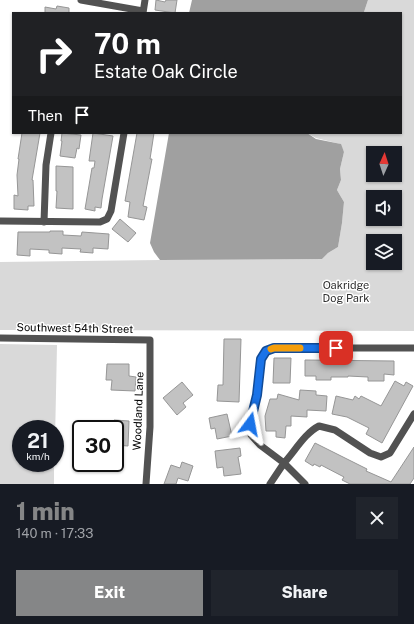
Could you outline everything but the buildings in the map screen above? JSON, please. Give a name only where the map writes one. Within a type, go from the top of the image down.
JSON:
[{"type":"street","points":[[80,0],[143,12],[145,0]]},
{"type":"street","points":[[44,222],[46,165],[51,134]]},
{"type":"street","points":[[0,221],[100,222],[107,219],[111,211],[124,134]]},
{"type":"street","name":"Southwest 54th Street","points":[[0,338],[150,340]]},
{"type":"street","name":"Woodland Lane","points":[[146,484],[150,427],[150,340]]},
{"type":"street","points":[[305,484],[284,463],[260,445],[250,435],[250,424],[257,395],[261,359],[266,351],[274,348],[414,348]]},
{"type":"street","points":[[270,484],[284,463],[311,430],[318,426],[335,430],[370,453],[381,457],[390,454],[414,414]]},
{"type":"green space","name":"Oakridge Dog Park","points":[[368,0],[414,0],[414,331],[0,330],[0,262],[322,259],[338,247],[342,223],[344,202],[337,190],[341,180],[340,169],[344,152],[340,144],[316,138],[309,134],[402,134],[402,12],[364,12]]},
{"type":"green space","points":[[0,344],[57,345],[55,420],[12,420],[12,472],[54,472],[54,484],[0,484]]},
{"type":"shaded area","points":[[192,0],[368,0],[364,12],[189,12]]},
{"type":"shaded area","points":[[169,134],[308,134],[316,139],[341,144],[344,152],[340,169],[341,180],[337,190],[344,202],[342,223],[338,247],[322,259],[160,260],[150,243]]},
{"type":"slow traffic","points":[[271,349],[300,348]]},
{"type":"route","points":[[250,424],[257,395],[261,359],[266,351],[274,348],[336,348]]}]
